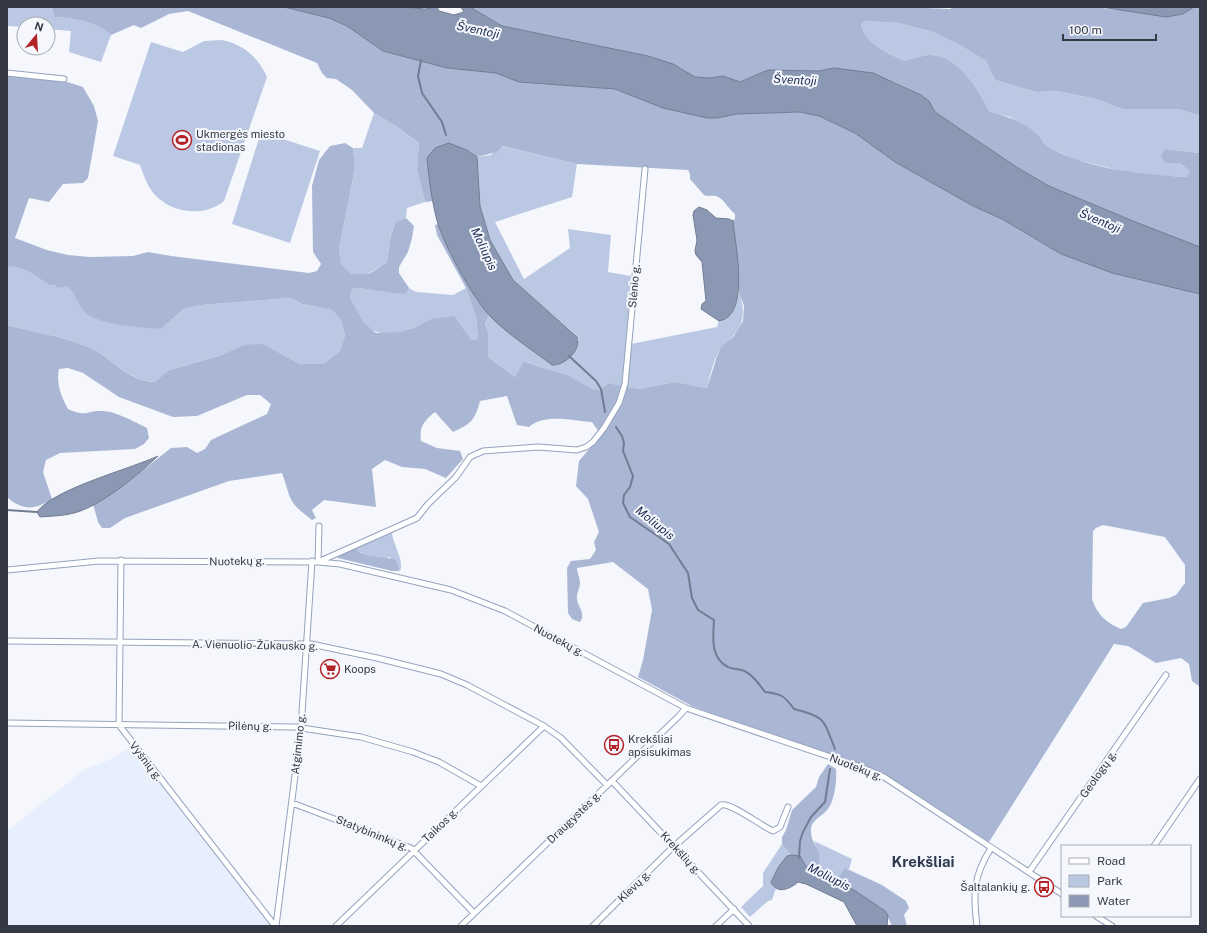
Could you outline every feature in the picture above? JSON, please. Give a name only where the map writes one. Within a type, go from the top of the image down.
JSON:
[{"type":"street","points":[[7,73],[64,79]]},
{"type":"street","name":"Slėnio g.","points":[[318,562],[417,518],[428,504],[456,477],[470,457],[482,451],[538,447],[577,450],[586,447],[593,442],[604,428],[619,403],[625,384],[645,169]]},
{"type":"street","points":[[318,562],[319,526]]},
{"type":"street","points":[[119,725],[121,560]]},
{"type":"street","name":"Nuotekų g.","points":[[7,570],[121,560],[318,562],[340,564],[451,590],[505,611],[686,708],[884,777],[1061,893]]},
{"type":"street","name":"Atgimimo g.","points":[[276,926],[301,728],[312,562]]},
{"type":"street","name":"A. Vienuolio-Žukausko g.","points":[[7,641],[120,644],[307,644],[344,650],[441,674],[467,684],[544,726],[561,738],[608,785]]},
{"type":"street","name":"Geologų g.","points":[[1030,872],[1166,675]]},
{"type":"street","name":"Draugystės g.","points":[[461,926],[686,708]]},
{"type":"street","name":"Pilėnų g.","points":[[7,723],[301,728],[361,736],[413,752],[438,762],[481,786]]},
{"type":"street","name":"Vyšnių g.","points":[[119,725],[276,926]]},
{"type":"street","name":"Taikos g.","points":[[336,926],[544,726]]},
{"type":"street","points":[[1155,845],[1200,779]]},
{"type":"street","name":"Krekšlių g.","points":[[612,781],[749,926]]},
{"type":"street","name":"Statybininkų g.","points":[[292,803],[400,843],[414,850],[474,913]]},
{"type":"street","name":"Klevų g.","points":[[593,926],[675,846],[721,805],[728,804],[773,832],[780,827],[788,807]]},
{"type":"street","points":[[977,926],[974,896],[975,883],[980,868],[991,848]]},
{"type":"street","points":[[716,926],[734,909]]},
{"type":"street","points":[[1105,918],[1112,926]]},
{"type":"shaded area","points":[[52,7],[284,7],[329,18],[347,26],[383,51],[447,68],[496,73],[519,82],[615,89],[636,97],[717,118],[737,114],[800,112],[819,116],[855,133],[895,162],[973,206],[1002,219],[1061,254],[1112,273],[1200,294],[1200,687],[1192,681],[1189,664],[1181,658],[1156,663],[1128,646],[1114,644],[989,842],[874,769],[692,706],[638,677],[643,660],[652,610],[648,589],[613,562],[577,568],[580,583],[577,599],[581,610],[582,619],[580,622],[572,619],[568,613],[567,568],[571,561],[590,559],[596,550],[594,542],[599,532],[588,499],[576,486],[579,461],[601,435],[592,422],[568,419],[551,419],[543,420],[529,427],[517,425],[507,396],[480,401],[476,413],[471,421],[453,432],[435,412],[423,424],[421,441],[437,448],[460,451],[463,459],[446,478],[425,469],[402,467],[385,460],[372,469],[376,507],[324,500],[312,510],[316,518],[312,520],[298,509],[291,500],[282,473],[229,481],[125,518],[110,528],[102,528],[98,522],[93,504],[133,478],[171,448],[187,447],[197,453],[205,449],[211,440],[267,414],[271,404],[260,395],[247,395],[197,416],[173,417],[119,397],[83,373],[68,368],[59,369],[58,380],[60,390],[68,409],[79,413],[107,411],[119,415],[147,428],[149,438],[144,444],[135,449],[60,453],[46,460],[43,472],[52,499],[35,507],[24,507],[18,505],[7,497],[7,325],[78,343],[97,351],[136,378],[155,382],[169,370],[219,356],[243,345],[262,344],[300,364],[323,364],[340,351],[345,335],[341,320],[332,310],[302,304],[290,298],[201,305],[184,309],[161,329],[109,323],[99,320],[84,311],[67,286],[58,288],[54,285],[49,285],[25,269],[7,266],[7,76],[64,81],[83,87],[94,106],[98,121],[88,178],[83,183],[63,184],[49,202],[29,198],[15,238],[47,250],[68,255],[90,257],[133,256],[148,252],[309,273],[317,271],[321,264],[313,252],[312,186],[319,160],[330,146],[345,143],[353,148],[355,168],[339,249],[341,264],[351,274],[369,274],[387,262],[391,235],[396,221],[406,218],[414,226],[408,252],[399,267],[399,273],[409,288],[407,293],[403,294],[359,288],[352,289],[350,298],[364,323],[376,333],[399,332],[413,328],[431,319],[454,316],[471,340],[478,339],[476,317],[466,288],[437,235],[435,225],[438,224],[461,271],[489,314],[485,324],[488,332],[488,357],[515,377],[524,361],[568,375],[593,390],[601,389],[608,383],[638,389],[675,382],[707,388],[717,356],[722,346],[734,336],[743,321],[744,306],[739,293],[732,220],[735,219],[735,214],[719,197],[704,195],[690,179],[688,170],[577,164],[502,146],[497,152],[477,157],[469,150],[429,180],[434,201],[425,202],[417,169],[419,143],[396,126],[374,113],[352,90],[336,79],[327,78],[322,73],[317,63],[188,11],[169,14],[141,28],[134,25],[111,35],[105,30],[91,23],[54,16]],"holes":[[[1103,525],[1165,537],[1185,565],[1185,583],[1176,595],[1169,598],[1143,603],[1126,627],[1121,629],[1111,624],[1099,614],[1092,599],[1093,531]]]},
{"type":"shaded area","points":[[470,7],[900,7],[951,9],[951,7],[1101,7],[1107,9],[1183,14],[1194,7],[1200,7],[1200,116],[1178,109],[1122,109],[1096,99],[1057,91],[1036,92],[995,80],[986,61],[958,44],[930,31],[898,23],[865,21],[861,25],[868,38],[878,48],[905,61],[929,55],[939,56],[949,60],[966,74],[989,111],[1014,119],[1025,125],[1038,135],[1048,147],[1066,155],[1116,170],[1186,177],[1190,171],[1179,163],[1165,163],[1161,155],[1166,149],[1200,153],[1200,247],[1049,186],[1018,168],[935,112],[929,101],[921,95],[894,82],[834,68],[819,71],[768,70],[740,82],[735,82],[723,76],[709,78],[695,77],[672,64],[648,56],[502,26]]},
{"type":"shaded area","points":[[353,547],[361,553],[370,556],[395,559],[399,568],[398,571],[392,571],[338,558],[338,555]]},
{"type":"shaded area","points":[[132,746],[236,882],[273,926],[7,926],[7,831],[85,769],[109,760]]},
{"type":"shaded area","points":[[828,764],[836,769],[836,784],[834,796],[830,806],[825,813],[812,824],[811,828],[813,842],[819,854],[818,865],[814,872],[807,868],[802,860],[791,855],[782,844],[782,837],[786,830],[792,810],[816,787],[819,777]]},
{"type":"shaded area","points":[[845,868],[882,885],[906,901],[909,908],[904,915],[907,926],[892,926],[885,911],[836,881]]},
{"type":"green space","points":[[7,7],[52,7],[54,16],[16,16],[16,27],[7,26]]},
{"type":"green space","points":[[56,17],[69,18],[91,23],[105,30],[111,35],[101,62],[69,52],[71,31],[56,30]]},
{"type":"green space","points":[[865,21],[898,23],[930,31],[958,44],[986,61],[995,80],[1036,92],[1057,91],[1096,99],[1122,109],[1178,109],[1200,116],[1200,153],[1166,149],[1165,163],[1179,163],[1190,171],[1186,177],[1134,174],[1077,160],[1047,147],[1035,132],[1010,117],[989,111],[966,74],[949,60],[939,56],[929,55],[905,61],[878,48],[864,32],[861,25]]},
{"type":"green space","name":"Ukmergės miesto stadionas","points":[[222,40],[237,45],[249,52],[259,63],[267,77],[224,201],[208,209],[189,211],[171,206],[155,195],[144,177],[140,165],[113,156],[151,42],[183,52],[204,41]]},
{"type":"green space","points":[[374,113],[396,126],[419,143],[417,169],[425,202],[407,208],[406,218],[396,221],[391,235],[387,262],[368,274],[351,274],[340,264],[339,249],[355,168],[353,148],[362,148]]},
{"type":"green space","points":[[261,132],[320,151],[290,243],[232,224]]},
{"type":"green space","points":[[501,146],[577,164],[572,197],[495,222],[524,279],[570,248],[568,229],[611,235],[608,272],[631,276],[626,345],[717,327],[719,321],[731,314],[739,293],[743,310],[742,321],[737,331],[722,347],[717,355],[712,367],[707,388],[675,382],[638,389],[608,383],[601,389],[593,391],[568,375],[525,361],[515,377],[488,357],[488,332],[485,324],[489,314],[503,328],[552,365],[570,357],[579,340],[577,336],[513,280],[490,240],[480,206],[477,157],[491,155]]},
{"type":"green space","points":[[7,266],[18,266],[33,272],[49,285],[67,286],[74,291],[84,311],[130,325],[161,329],[184,309],[201,305],[290,298],[302,304],[332,310],[341,320],[345,335],[340,351],[323,364],[300,364],[281,354],[243,345],[219,356],[169,370],[156,382],[145,381],[136,378],[97,351],[88,347],[58,337],[7,325]]},
{"type":"green space","points":[[359,288],[407,293],[409,288],[416,292],[453,295],[466,288],[476,317],[478,339],[471,340],[431,319],[415,327],[396,332],[378,332],[370,329],[363,322],[350,298],[352,289]]},
{"type":"green space","points":[[392,532],[400,557],[400,571],[397,571],[390,557],[375,558],[353,547]]},
{"type":"green space","points":[[814,841],[852,859],[849,869],[845,869],[836,881],[814,872],[818,864],[818,857]]},
{"type":"green space","points":[[782,844],[791,855],[787,856],[773,886],[776,888],[772,900],[768,901],[750,917],[741,907],[763,886],[763,873]]},
{"type":"water","name":"Šventoji","points":[[284,7],[403,7],[425,9],[437,7],[439,11],[454,15],[464,12],[461,7],[470,7],[502,26],[648,56],[673,64],[695,77],[709,78],[723,76],[740,82],[768,70],[819,71],[834,68],[873,73],[921,95],[929,101],[935,112],[1018,168],[1049,186],[1200,247],[1200,294],[1112,273],[1061,254],[1002,219],[973,206],[895,162],[855,133],[819,116],[800,112],[737,114],[717,118],[707,118],[663,108],[615,89],[519,82],[496,73],[447,68],[383,51],[347,26],[329,18]]},
{"type":"water","points":[[1101,7],[1194,7],[1183,14],[1166,17]]},
{"type":"water","points":[[449,143],[469,151],[477,157],[480,206],[490,240],[513,280],[577,337],[577,347],[571,356],[562,363],[552,365],[496,322],[482,307],[453,259],[438,224],[431,191],[427,158],[435,148]]},
{"type":"water","points":[[699,207],[707,210],[716,218],[729,219],[733,221],[738,261],[738,293],[735,306],[729,316],[719,321],[701,309],[702,304],[706,301],[702,262],[696,255],[695,251],[697,240],[693,215],[694,211]]},
{"type":"water","points":[[158,456],[119,489],[96,504],[66,515],[40,517],[37,512],[59,495],[93,480]]},
{"type":"water","points":[[787,856],[800,856],[807,868],[854,890],[885,911],[888,915],[887,926],[857,926],[844,902],[806,884],[798,882],[784,890],[780,890],[774,886],[771,882],[779,866]]},
{"type":"waterway","name":"Moliupis","points":[[421,60],[418,76],[422,93],[442,122],[446,135]]},
{"type":"waterway","name":"Moliupis","points":[[569,356],[596,381],[601,389],[605,412]]},
{"type":"waterway","name":"Moliupis","points":[[616,427],[622,436],[624,443],[623,451],[633,476],[630,487],[624,495],[623,503],[630,517],[669,544],[688,573],[692,598],[698,610],[714,620],[713,640],[715,653],[718,658],[728,667],[744,671],[752,676],[765,692],[782,696],[794,709],[818,717],[825,725],[835,749]]},
{"type":"waterway","points":[[7,510],[37,512]]},
{"type":"waterway","name":"Moliupis","points":[[799,858],[800,841],[803,832],[811,817],[825,802],[830,769]]},
{"type":"place","name":"Ukmergės miesto stadionas","points":[[182,140]]},
{"type":"place","name":"Koops","points":[[330,669]]},
{"type":"place","name":"Krekšliai apsisukimas","points":[[614,745]]},
{"type":"place","name":"Šaltalankių g.","points":[[1044,887]]},
{"type":"district","name":"Krekšliai","points":[[923,862]]}]
